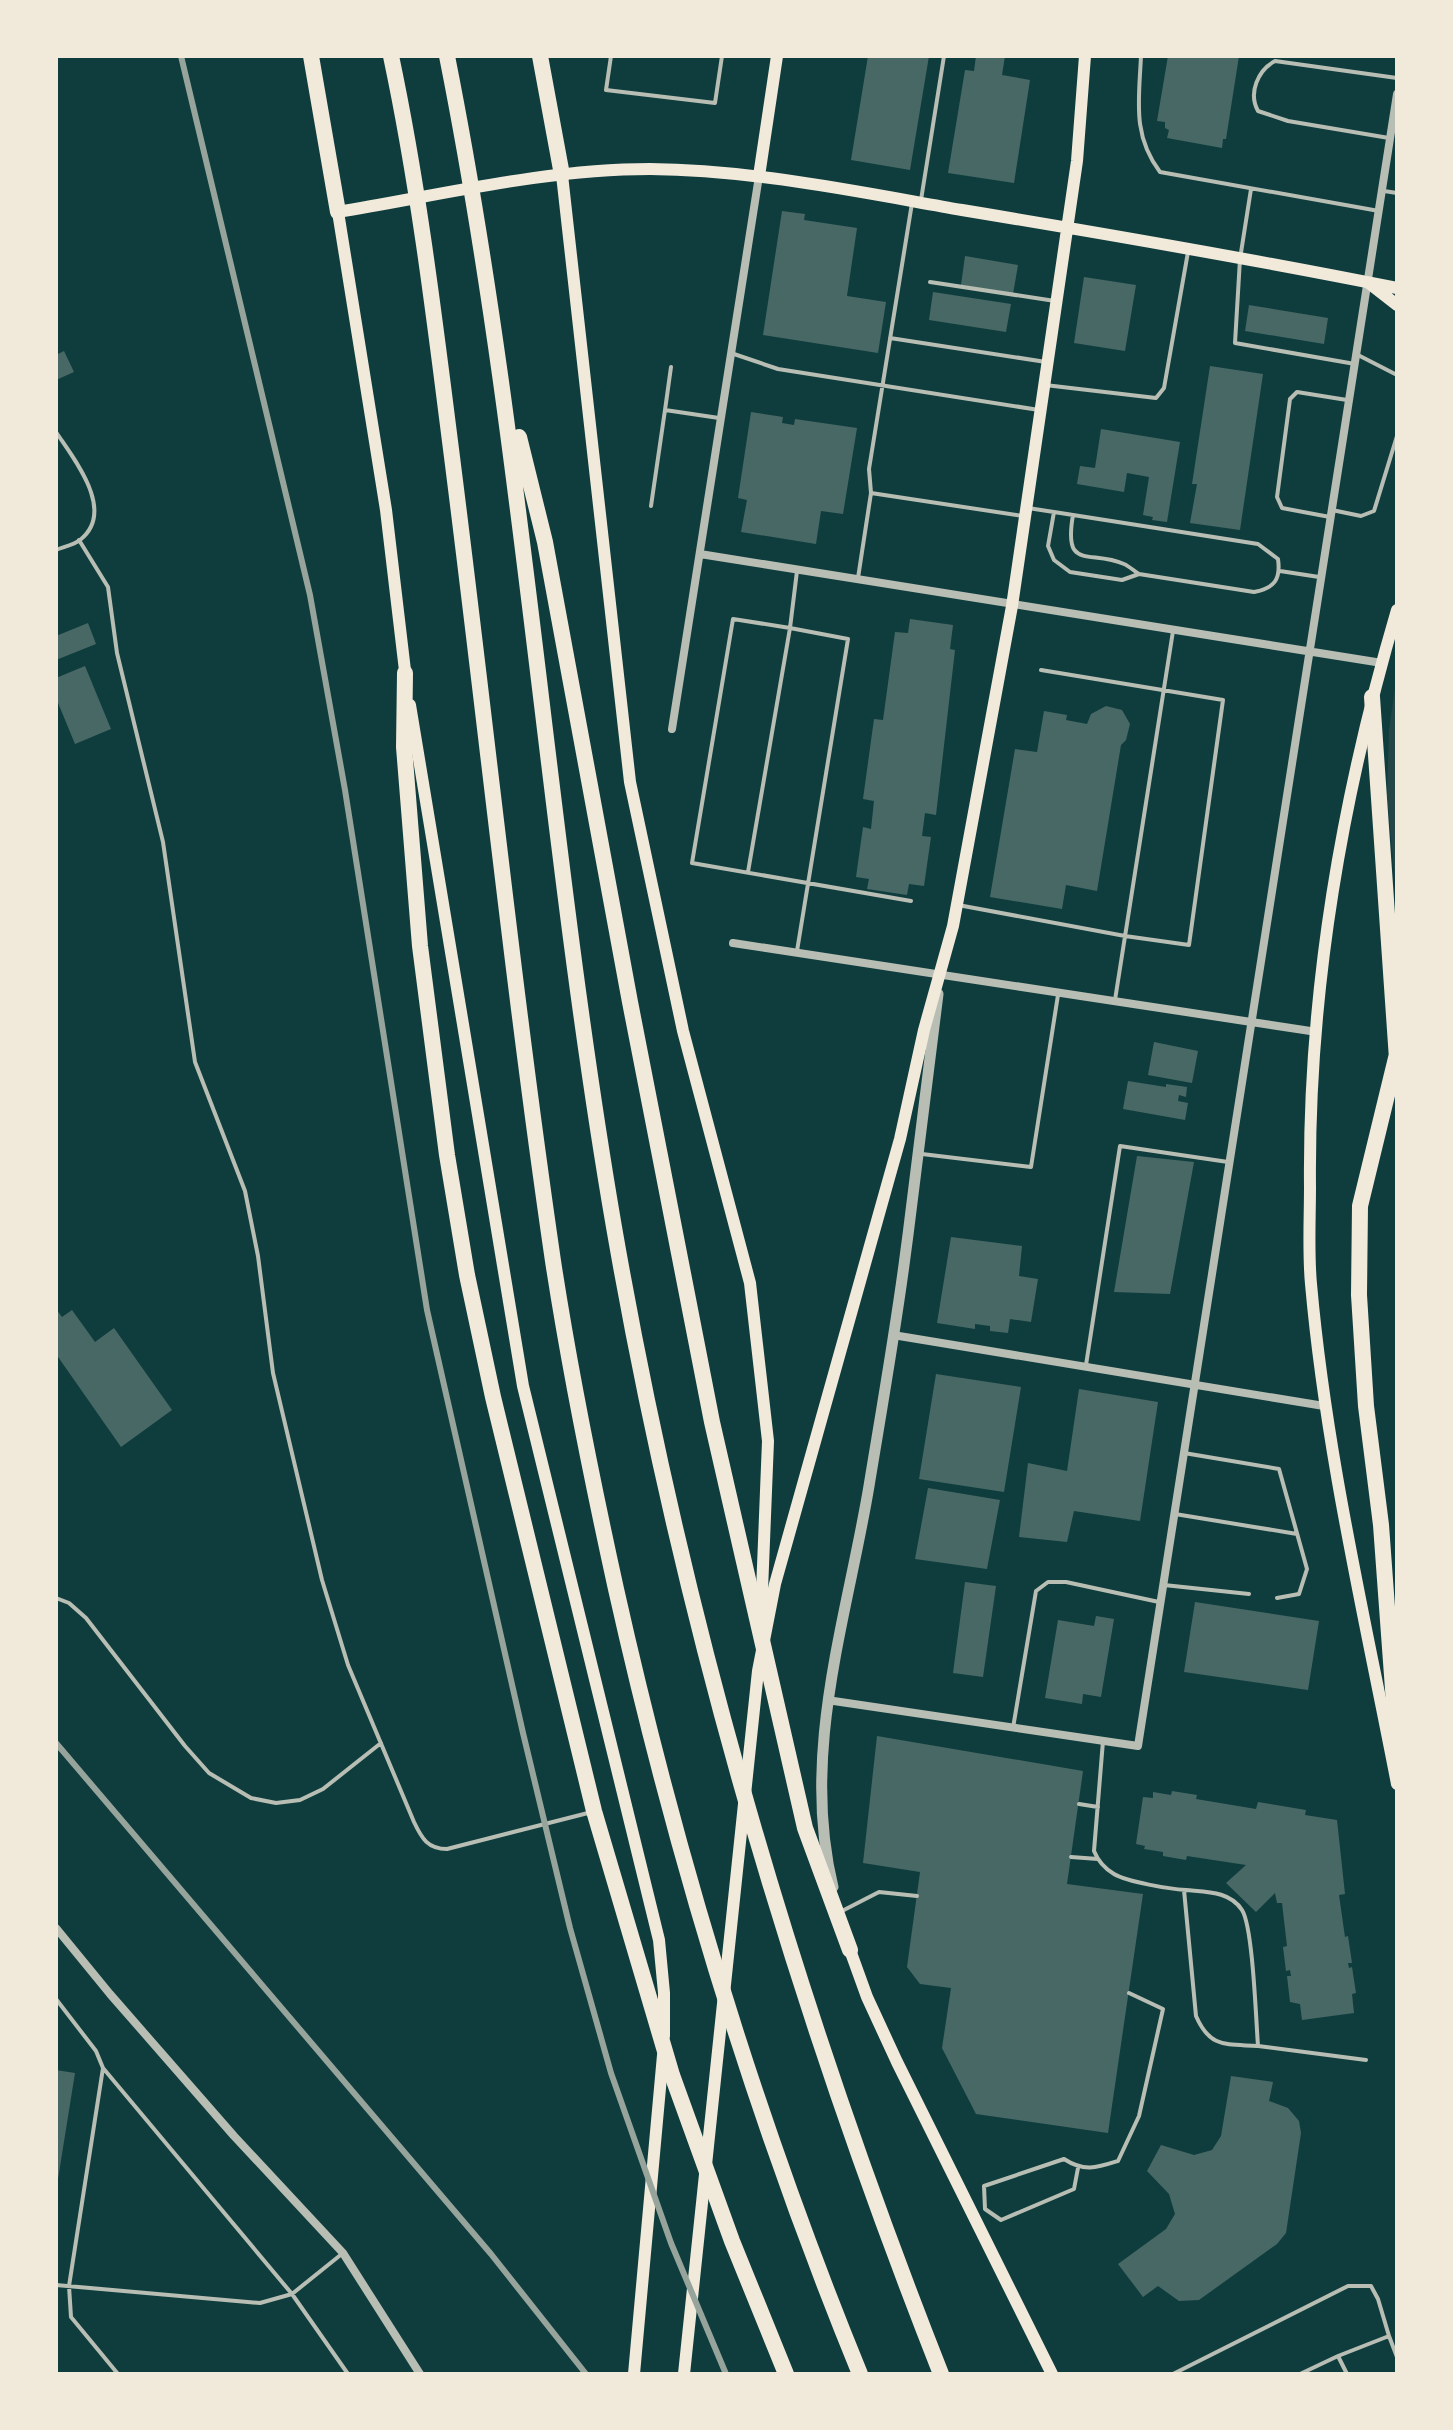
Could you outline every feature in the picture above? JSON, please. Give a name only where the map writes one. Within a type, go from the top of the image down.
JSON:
[{"type":"highway","points":[[311,56],[338,212]]},
{"type":"highway","points":[[391,56],[427,263],[537,1145],[578,1405],[656,1762],[679,1849],[767,2128],[860,2374]]},
{"type":"highway","points":[[447,56],[478,218],[525,552],[575,963],[605,1172],[641,1369],[690,1591],[782,1924],[842,2107],[941,2374]]},
{"type":"highway","points":[[540,56],[562,175]]},
{"type":"highway","points":[[498,355],[545,542],[630,1002],[720,1462],[805,1828],[850,1950]]},
{"type":"highway","points":[[405,673],[404,747],[420,946],[447,1155],[467,1275],[493,1397],[594,1811],[672,2075],[732,2241],[786,2374]]},
{"type":"highway","points":[[1372,697],[1397,1056],[1360,1206],[1359,1295],[1366,1406],[1381,1525],[1397,1744]]},
{"type":"main road","points":[[759,176],[777,56]]},
{"type":"main road","points":[[758,1671],[775,1584],[895,1154],[957,905],[1012,606],[1077,161],[1085,56]]},
{"type":"main road","points":[[634,2374],[664,2033],[659,1940],[523,1386],[405,673],[386,510],[338,212],[562,175],[649,169],[759,176],[1189,249],[1397,288]]},
{"type":"main road","points":[[562,175],[630,782],[683,1031],[750,1283],[768,1441],[758,1671],[684,2374]]},
{"type":"main road","points":[[1368,282],[1397,305]]},
{"type":"main road","points":[[1397,610],[1372,697],[1335,867],[1309,1120],[1310,1280],[1324,1406],[1397,1784]]},
{"type":"main road","points":[[850,1950],[867,1997],[897,2062],[979,2212],[1052,2374]]},
{"type":"street","points":[[827,1700],[1138,1746],[1397,94]]},
{"type":"street","points":[[672,729],[759,176]]},
{"type":"street","points":[[700,554],[1382,663]]},
{"type":"street","points":[[733,943],[1317,1032]]},
{"type":"street","points":[[850,1950],[832,1882],[823,1813],[822,1765],[827,1700],[834,1652],[858,1553],[893,1335],[941,975]]},
{"type":"street","points":[[893,1335],[1324,1406]]},
{"type":"street","points":[[56,1928],[234,2136],[343,2253],[420,2374]]},
{"type":"lane","points":[[611,56],[606,90],[715,103],[722,56]]},
{"type":"lane","points":[[858,580],[871,493],[869,469],[890,338],[944,56]]},
{"type":"lane","points":[[1141,56],[1139,129],[1148,156],[1160,172],[1379,211]]},
{"type":"lane","points":[[1390,138],[1288,121],[1258,111],[1253,102],[1255,85],[1264,67],[1275,61],[1397,78]]},
{"type":"lane","points":[[1251,189],[1240,259],[1235,343],[1355,364]]},
{"type":"lane","points":[[1382,190],[1397,193]]},
{"type":"lane","points":[[1045,384],[1156,398],[1164,388],[1189,249]]},
{"type":"lane","points":[[930,282],[1057,301]]},
{"type":"lane","points":[[890,338],[1048,362]]},
{"type":"lane","points":[[731,353],[778,369],[1041,411]]},
{"type":"lane","points":[[1356,354],[1397,375]]},
{"type":"lane","points":[[651,506],[671,367]]},
{"type":"lane","points":[[1349,401],[1297,392],[1290,399],[1277,497],[1282,508],[1361,516],[1374,511],[1397,436]]},
{"type":"lane","points":[[665,410],[721,418]]},
{"type":"lane","points":[[56,432],[86,477],[93,499],[89,528],[79,540],[56,550]]},
{"type":"lane","points":[[871,493],[1026,512],[1054,512],[1258,544],[1278,559],[1280,571],[1277,581],[1267,589],[1254,592],[1139,574],[1123,563],[1084,557],[1072,548],[1069,537],[1073,515]]},
{"type":"lane","points":[[1054,512],[1048,546],[1054,560],[1070,572],[1122,580],[1139,574]]},
{"type":"lane","points":[[79,540],[108,587],[117,653],[165,854],[195,1062],[245,1191],[258,1256],[273,1373],[309,1530],[334,1625],[381,1743],[421,1836],[436,1849],[447,1849],[594,1811]]},
{"type":"lane","points":[[748,872],[797,571]]},
{"type":"lane","points":[[1280,571],[1321,578]]},
{"type":"lane","points":[[797,953],[809,884],[848,639],[733,619],[692,863],[748,872],[809,884],[911,901]]},
{"type":"lane","points":[[1115,1001],[1173,631]]},
{"type":"lane","points":[[957,905],[1189,945],[1223,700],[1041,670]]},
{"type":"lane","points":[[918,1153],[1031,1167],[1058,992]]},
{"type":"lane","points":[[1086,1367],[1120,1146],[1230,1163]]},
{"type":"lane","points":[[1184,1453],[1279,1469],[1307,1569],[1299,1594],[1277,1598]]},
{"type":"lane","points":[[1175,1514],[1297,1534]]},
{"type":"lane","points":[[1013,1728],[1036,1591],[1048,1582],[1066,1582],[1161,1602]]},
{"type":"lane","points":[[1164,1585],[1249,1594]]},
{"type":"lane","points":[[56,1598],[69,1603],[86,1618],[209,1773],[251,1798],[276,1803],[300,1800],[323,1789],[381,1743]]},
{"type":"lane","points":[[1103,1741],[1094,1851],[1098,1859],[1115,1875],[1184,1890],[1209,1891],[1232,1900],[1243,1911],[1248,1934],[1258,2046]]},
{"type":"lane","points":[[1079,1804],[1098,1807]]},
{"type":"lane","points":[[1071,1857],[1098,1859]]},
{"type":"lane","points":[[1184,1890],[1196,2016],[1204,2033],[1218,2044],[1366,2060]]},
{"type":"lane","points":[[840,1912],[879,1892],[917,1896]]},
{"type":"lane","points":[[1078,2168],[1074,2189],[1001,2220],[979,2212],[984,2186],[1064,2159],[1078,2168],[1094,2169],[1118,2161],[1139,2116],[1163,2009],[1129,1993]]},
{"type":"lane","points":[[56,1999],[96,2051],[103,2068],[292,2294],[348,2374]]},
{"type":"lane","points":[[103,2068],[69,2286],[71,2317],[118,2374]]},
{"type":"lane","points":[[56,2285],[260,2303],[292,2294],[343,2253]]},
{"type":"lane","points":[[1173,2374],[1348,2286],[1371,2286],[1397,2357]]},
{"type":"lane","points":[[1300,2374],[1389,2336]]},
{"type":"lane","points":[[1338,2356],[1347,2374]]},
{"type":"shaded area","points":[[1397,675],[1397,900],[1387,796],[1389,729]]},
{"type":"building","points":[[868,56],[929,56],[910,170],[851,160]]},
{"type":"building","points":[[976,56],[1005,56],[1002,75],[1030,80],[1014,183],[948,173],[965,70],[974,71]]},
{"type":"building","points":[[1168,56],[1239,56],[1222,148],[1167,138],[1169,130],[1165,128],[1165,122],[1157,121]]},
{"type":"building","points":[[782,211],[805,214],[804,220],[857,228],[847,296],[886,302],[878,353],[763,335]]},
{"type":"building","points":[[965,256],[1018,265],[1013,294],[961,285]]},
{"type":"building","points":[[1084,277],[1136,285],[1125,351],[1074,343]]},
{"type":"building","points":[[933,292],[1011,304],[1006,332],[929,320]]},
{"type":"building","points":[[1249,305],[1328,318],[1324,344],[1245,331]]},
{"type":"building","points":[[64,351],[74,372],[56,380],[56,355]]},
{"type":"building","points":[[1210,366],[1263,374],[1240,530],[1190,523],[1197,484],[1192,484]]},
{"type":"building","points":[[751,412],[783,417],[782,423],[794,425],[795,419],[857,428],[843,514],[821,511],[816,544],[741,532],[747,500],[738,498]]},
{"type":"building","points":[[1101,429],[1180,442],[1167,522],[1143,515],[1149,477],[1127,473],[1124,492],[1077,484],[1080,466],[1095,468]]},
{"type":"building","points":[[910,619],[953,625],[950,649],[955,650],[936,815],[925,813],[922,836],[931,837],[924,886],[909,884],[907,895],[867,889],[869,879],[856,877],[863,827],[871,829],[874,801],[863,799],[874,719],[883,720],[895,632],[908,633]]},
{"type":"building","points":[[88,623],[96,644],[56,660],[56,636]]},
{"type":"building","points":[[85,666],[111,729],[75,744],[56,698],[56,678]]},
{"type":"building","points":[[1106,706],[1122,710],[1130,724],[1126,740],[1121,745],[1097,891],[1066,885],[1062,909],[990,897],[1015,749],[1037,752],[1044,711],[1067,715],[1066,720],[1087,724],[1091,714]]},
{"type":"building","points":[[1154,1042],[1198,1051],[1192,1083],[1148,1075]]},
{"type":"building","points":[[1128,1081],[1187,1087],[1186,1097],[1179,1095],[1178,1101],[1188,1103],[1185,1120],[1123,1109]]},
{"type":"building","points":[[1137,1156],[1194,1162],[1170,1294],[1114,1292]]},
{"type":"building","points":[[951,1237],[1022,1246],[1019,1276],[1038,1279],[1031,1322],[1010,1319],[1008,1333],[990,1331],[990,1326],[975,1324],[975,1329],[937,1323]]},
{"type":"building","points":[[56,1309],[62,1317],[72,1310],[95,1342],[114,1328],[172,1410],[121,1447],[56,1354]]},
{"type":"building","points":[[936,1374],[1021,1387],[1004,1492],[919,1479]]},
{"type":"building","points":[[1079,1389],[1158,1402],[1140,1521],[1074,1511],[1067,1542],[1019,1537],[1028,1463],[1067,1471]]},
{"type":"building","points":[[928,1488],[1000,1500],[987,1569],[915,1559]]},
{"type":"building","points":[[965,1582],[996,1586],[983,1677],[953,1673]]},
{"type":"building","points":[[1195,1602],[1319,1621],[1308,1690],[1184,1672]]},
{"type":"building","points":[[1096,1616],[1114,1619],[1101,1697],[1083,1694],[1082,1704],[1045,1698],[1058,1620],[1094,1626]]},
{"type":"building","points":[[877,1736],[1083,1771],[1067,1884],[1143,1894],[1108,2133],[976,2114],[942,2048],[951,1988],[920,1984],[907,1967],[920,1872],[863,1863]]},
{"type":"building","points":[[1172,1791],[1197,1795],[1196,1799],[1256,1809],[1258,1802],[1306,1810],[1305,1815],[1337,1820],[1345,1894],[1339,1895],[1352,1963],[1348,1963],[1349,1968],[1352,1967],[1356,1993],[1352,1994],[1354,2013],[1302,2020],[1300,2004],[1290,2002],[1287,1976],[1291,1976],[1290,1970],[1286,1971],[1283,1947],[1287,1946],[1282,1903],[1277,1903],[1275,1893],[1256,1912],[1226,1883],[1246,1865],[1187,1856],[1186,1860],[1163,1856],[1163,1852],[1144,1849],[1145,1846],[1136,1844],[1143,1797],[1153,1798],[1153,1792],[1171,1795]]},
{"type":"building","points":[[56,2070],[75,2073],[58,2179],[56,2178]]},
{"type":"building","points":[[1231,2076],[1273,2082],[1269,2101],[1288,2108],[1299,2121],[1301,2133],[1286,2233],[1277,2244],[1199,2300],[1179,2301],[1158,2286],[1143,2297],[1118,2264],[1166,2229],[1175,2214],[1169,2194],[1147,2171],[1161,2145],[1194,2155],[1212,2150],[1221,2136]]},
{"type":"railway","points":[[181,56],[310,595],[345,790],[427,1310],[523,1733],[570,1928],[611,2073],[671,2243],[726,2374]]},
{"type":"railway","points":[[56,1743],[491,2254],[586,2374]]}]
